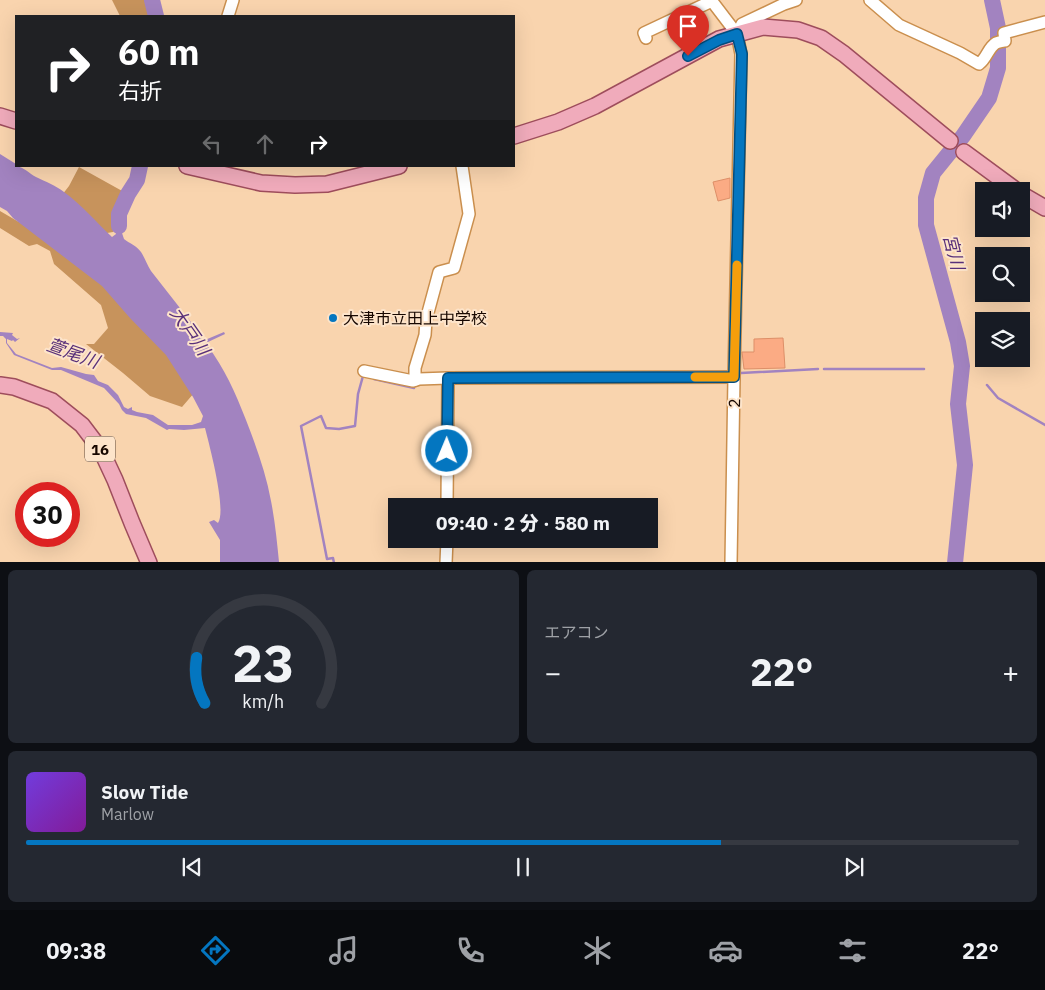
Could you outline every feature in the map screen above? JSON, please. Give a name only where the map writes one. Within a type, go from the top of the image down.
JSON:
[{"type":"main road","points":[[515,136],[558,122],[595,106],[719,40],[763,27],[798,30],[821,38],[844,54],[950,141]]},
{"type":"main road","points":[[0,116],[15,121]]},
{"type":"main road","points":[[964,152],[1005,182]]},
{"type":"main road","points":[[191,167],[261,183],[295,185],[327,184],[396,167]]},
{"type":"main road","points":[[1030,199],[1045,208]]},
{"type":"main road","name":"16","points":[[0,385],[14,387],[52,401],[82,425],[101,450],[150,562]]},
{"type":"street","points":[[228,15],[233,0]]},
{"type":"street","points":[[646,38],[644,33],[711,0],[737,34],[742,24],[796,0]]},
{"type":"street","points":[[870,0],[899,25],[960,53],[979,64],[996,43],[1005,41],[1004,33],[1045,22]]},
{"type":"street","name":"2","points":[[732,562],[734,377],[742,54],[737,34]]},
{"type":"street","points":[[415,380],[415,368],[425,335],[426,320],[438,272],[454,268],[469,214],[462,167]]},
{"type":"street","points":[[364,371],[413,381],[418,379],[448,378],[734,377]]},
{"type":"street","points":[[447,498],[448,378]]},
{"type":"street","points":[[446,548],[446,562]]},
{"type":"shaded area","points":[[112,0],[151,0],[158,15],[120,15]]},
{"type":"shaded area","points":[[79,167],[124,192],[125,208],[113,232],[101,234],[62,195]]},
{"type":"shaded area","points":[[0,211],[36,232],[103,284],[168,353],[194,393],[182,407],[150,396],[86,344],[94,344],[108,328],[101,305],[54,264],[50,251],[37,244],[29,246],[0,228]]},
{"type":"water","name":"大戸川","points":[[0,154],[15,163],[15,167],[24,169],[54,185],[71,197],[112,237],[116,234],[118,213],[124,203],[121,230],[124,239],[139,250],[151,271],[205,340],[224,332],[225,334],[208,342],[207,345],[234,390],[260,460],[272,509],[279,562],[220,562],[220,540],[209,522],[214,520],[218,523],[220,516],[219,491],[205,428],[167,430],[146,418],[126,414],[104,388],[61,370],[52,370],[14,355],[6,343],[6,339],[0,336],[0,332],[13,333],[12,335],[17,339],[20,338],[15,342],[7,339],[7,343],[16,354],[52,368],[61,367],[94,375],[98,381],[108,385],[118,395],[124,407],[128,409],[132,407],[132,410],[137,412],[153,415],[168,425],[192,425],[201,422],[203,416],[166,355],[102,286],[0,207]]},
{"type":"building","points":[[730,178],[730,198],[718,201],[713,182]]},
{"type":"building","points":[[783,338],[785,368],[744,369],[742,352],[754,352],[754,339]]},
{"type":"waterway","points":[[152,0],[156,15]]},
{"type":"waterway","name":"宮川","points":[[955,562],[965,465],[958,404],[962,366],[958,342],[926,225],[926,198],[933,173],[963,136],[989,98],[998,68],[998,28],[992,0]]},
{"type":"waterway","points":[[119,226],[119,214],[137,180],[140,167]]},
{"type":"waterway","points":[[741,373],[818,369]]},
{"type":"waterway","points":[[824,369],[924,369]]},
{"type":"waterway","points":[[334,562],[333,558],[327,559],[301,426],[321,416],[326,428],[339,429],[355,426],[358,394],[364,376]]},
{"type":"waterway","points":[[374,379],[414,388]]},
{"type":"waterway","points":[[987,385],[998,398],[1045,425]]},
{"type":"slow traffic","points":[[695,377],[734,377],[737,265]]},
{"type":"place","name":"大津市立田上中学校","points":[[333,318]]},
{"type":"route","points":[[447,451],[448,378],[734,377],[742,54],[737,34],[719,40],[688,56]]},
{"type":"water label","name":"萱尾川","points":[[73,353]]}]
